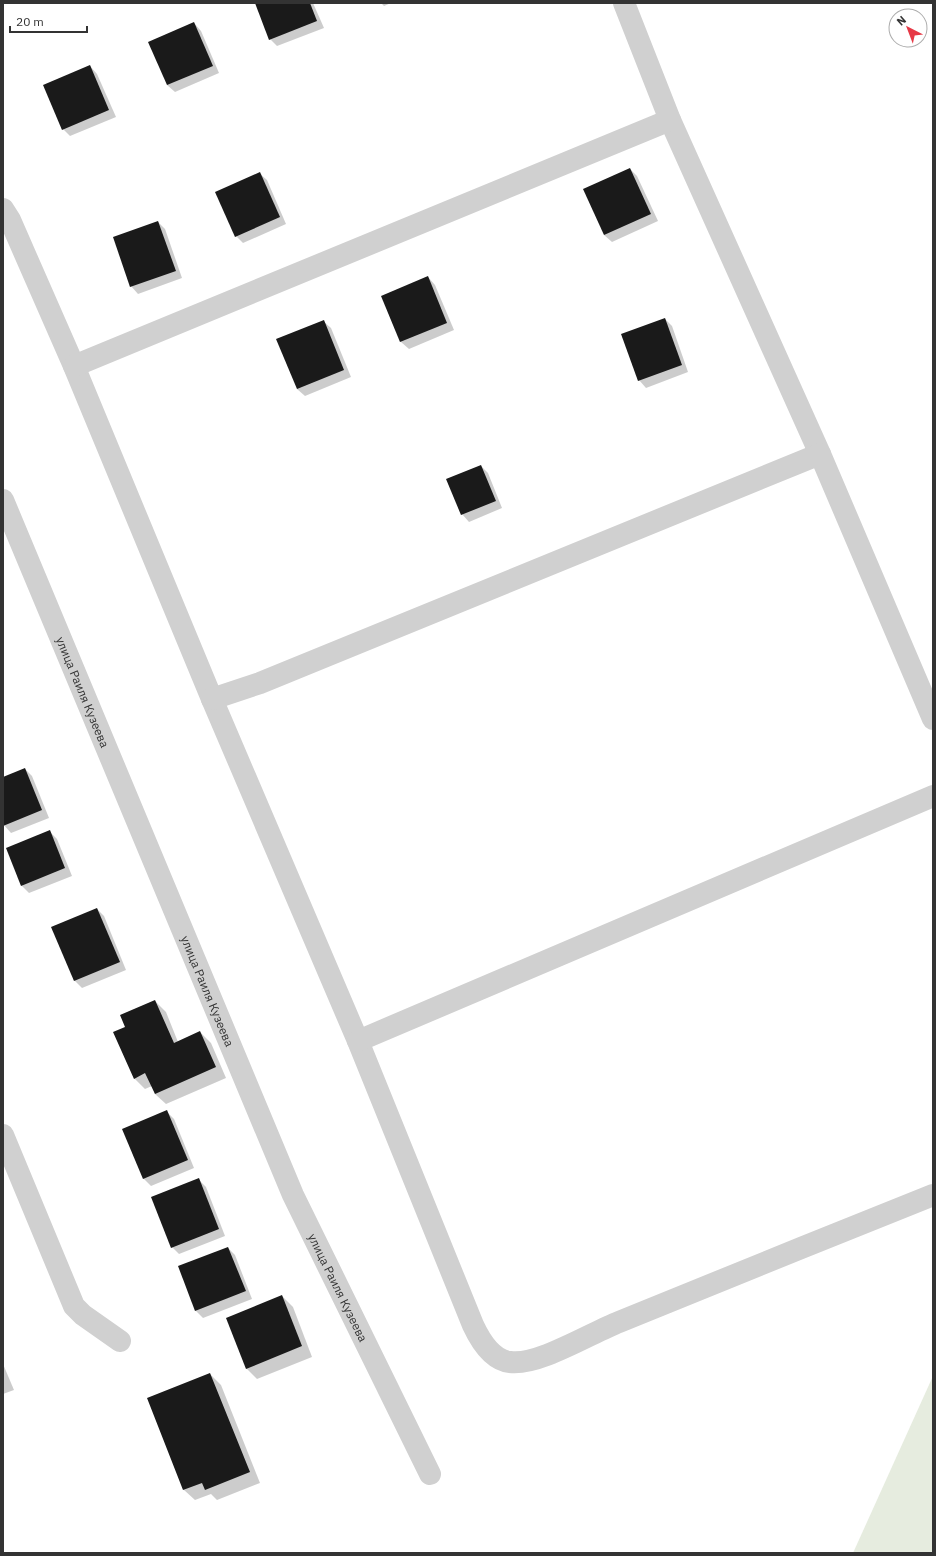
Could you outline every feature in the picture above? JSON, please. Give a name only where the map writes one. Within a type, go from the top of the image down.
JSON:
[{"type":"street","points":[[624,3],[670,120],[820,454],[933,719]]},
{"type":"street","points":[[74,366],[670,120]]},
{"type":"street","points":[[3,209],[10,220],[74,366],[212,699],[358,1041],[476,1332],[479,1339],[492,1353],[509,1362],[526,1362],[544,1356],[617,1323],[933,1195]]},
{"type":"street","points":[[212,699],[260,683],[820,454]]},
{"type":"street","name":"улица Раиля Кузеева","points":[[3,500],[293,1195],[430,1474]]},
{"type":"street","points":[[358,1041],[933,796]]},
{"type":"street","points":[[3,1136],[74,1306],[83,1315],[120,1341]]},
{"type":"shaded area","points":[[933,1376],[933,1553],[853,1553]]},
{"type":"building","points":[[255,3],[310,3],[317,21],[269,40]]},
{"type":"building","points":[[194,22],[213,66],[167,85],[148,42]]},
{"type":"building","points":[[90,65],[109,110],[62,130],[43,85]]},
{"type":"building","points":[[630,168],[651,214],[604,235],[583,189]]},
{"type":"building","points":[[260,172],[280,217],[235,237],[215,192]]},
{"type":"building","points":[[158,221],[176,271],[130,287],[113,237]]},
{"type":"building","points":[[428,276],[447,323],[400,342],[381,296]]},
{"type":"building","points":[[665,318],[682,365],[638,381],[621,334]]},
{"type":"building","points":[[324,320],[344,370],[297,389],[276,339]]},
{"type":"building","points":[[481,465],[496,501],[461,515],[446,479]]},
{"type":"building","points":[[25,768],[42,810],[3,826],[3,777]]},
{"type":"building","points":[[50,830],[65,868],[21,886],[6,848]]},
{"type":"building","points":[[97,908],[120,962],[74,981],[51,927]]},
{"type":"building","points":[[155,1000],[174,1043],[200,1031],[216,1067],[155,1094],[145,1073],[134,1079],[113,1032],[125,1027],[120,1015]]},
{"type":"building","points":[[167,1110],[188,1160],[143,1179],[122,1129]]},
{"type":"building","points":[[199,1178],[219,1229],[171,1248],[151,1197]]},
{"type":"building","points":[[228,1247],[246,1291],[195,1311],[178,1266]]},
{"type":"building","points":[[282,1295],[302,1346],[246,1369],[226,1318]]},
{"type":"building","points":[[210,1373],[250,1472],[205,1490],[202,1483],[183,1490],[147,1398]]}]
